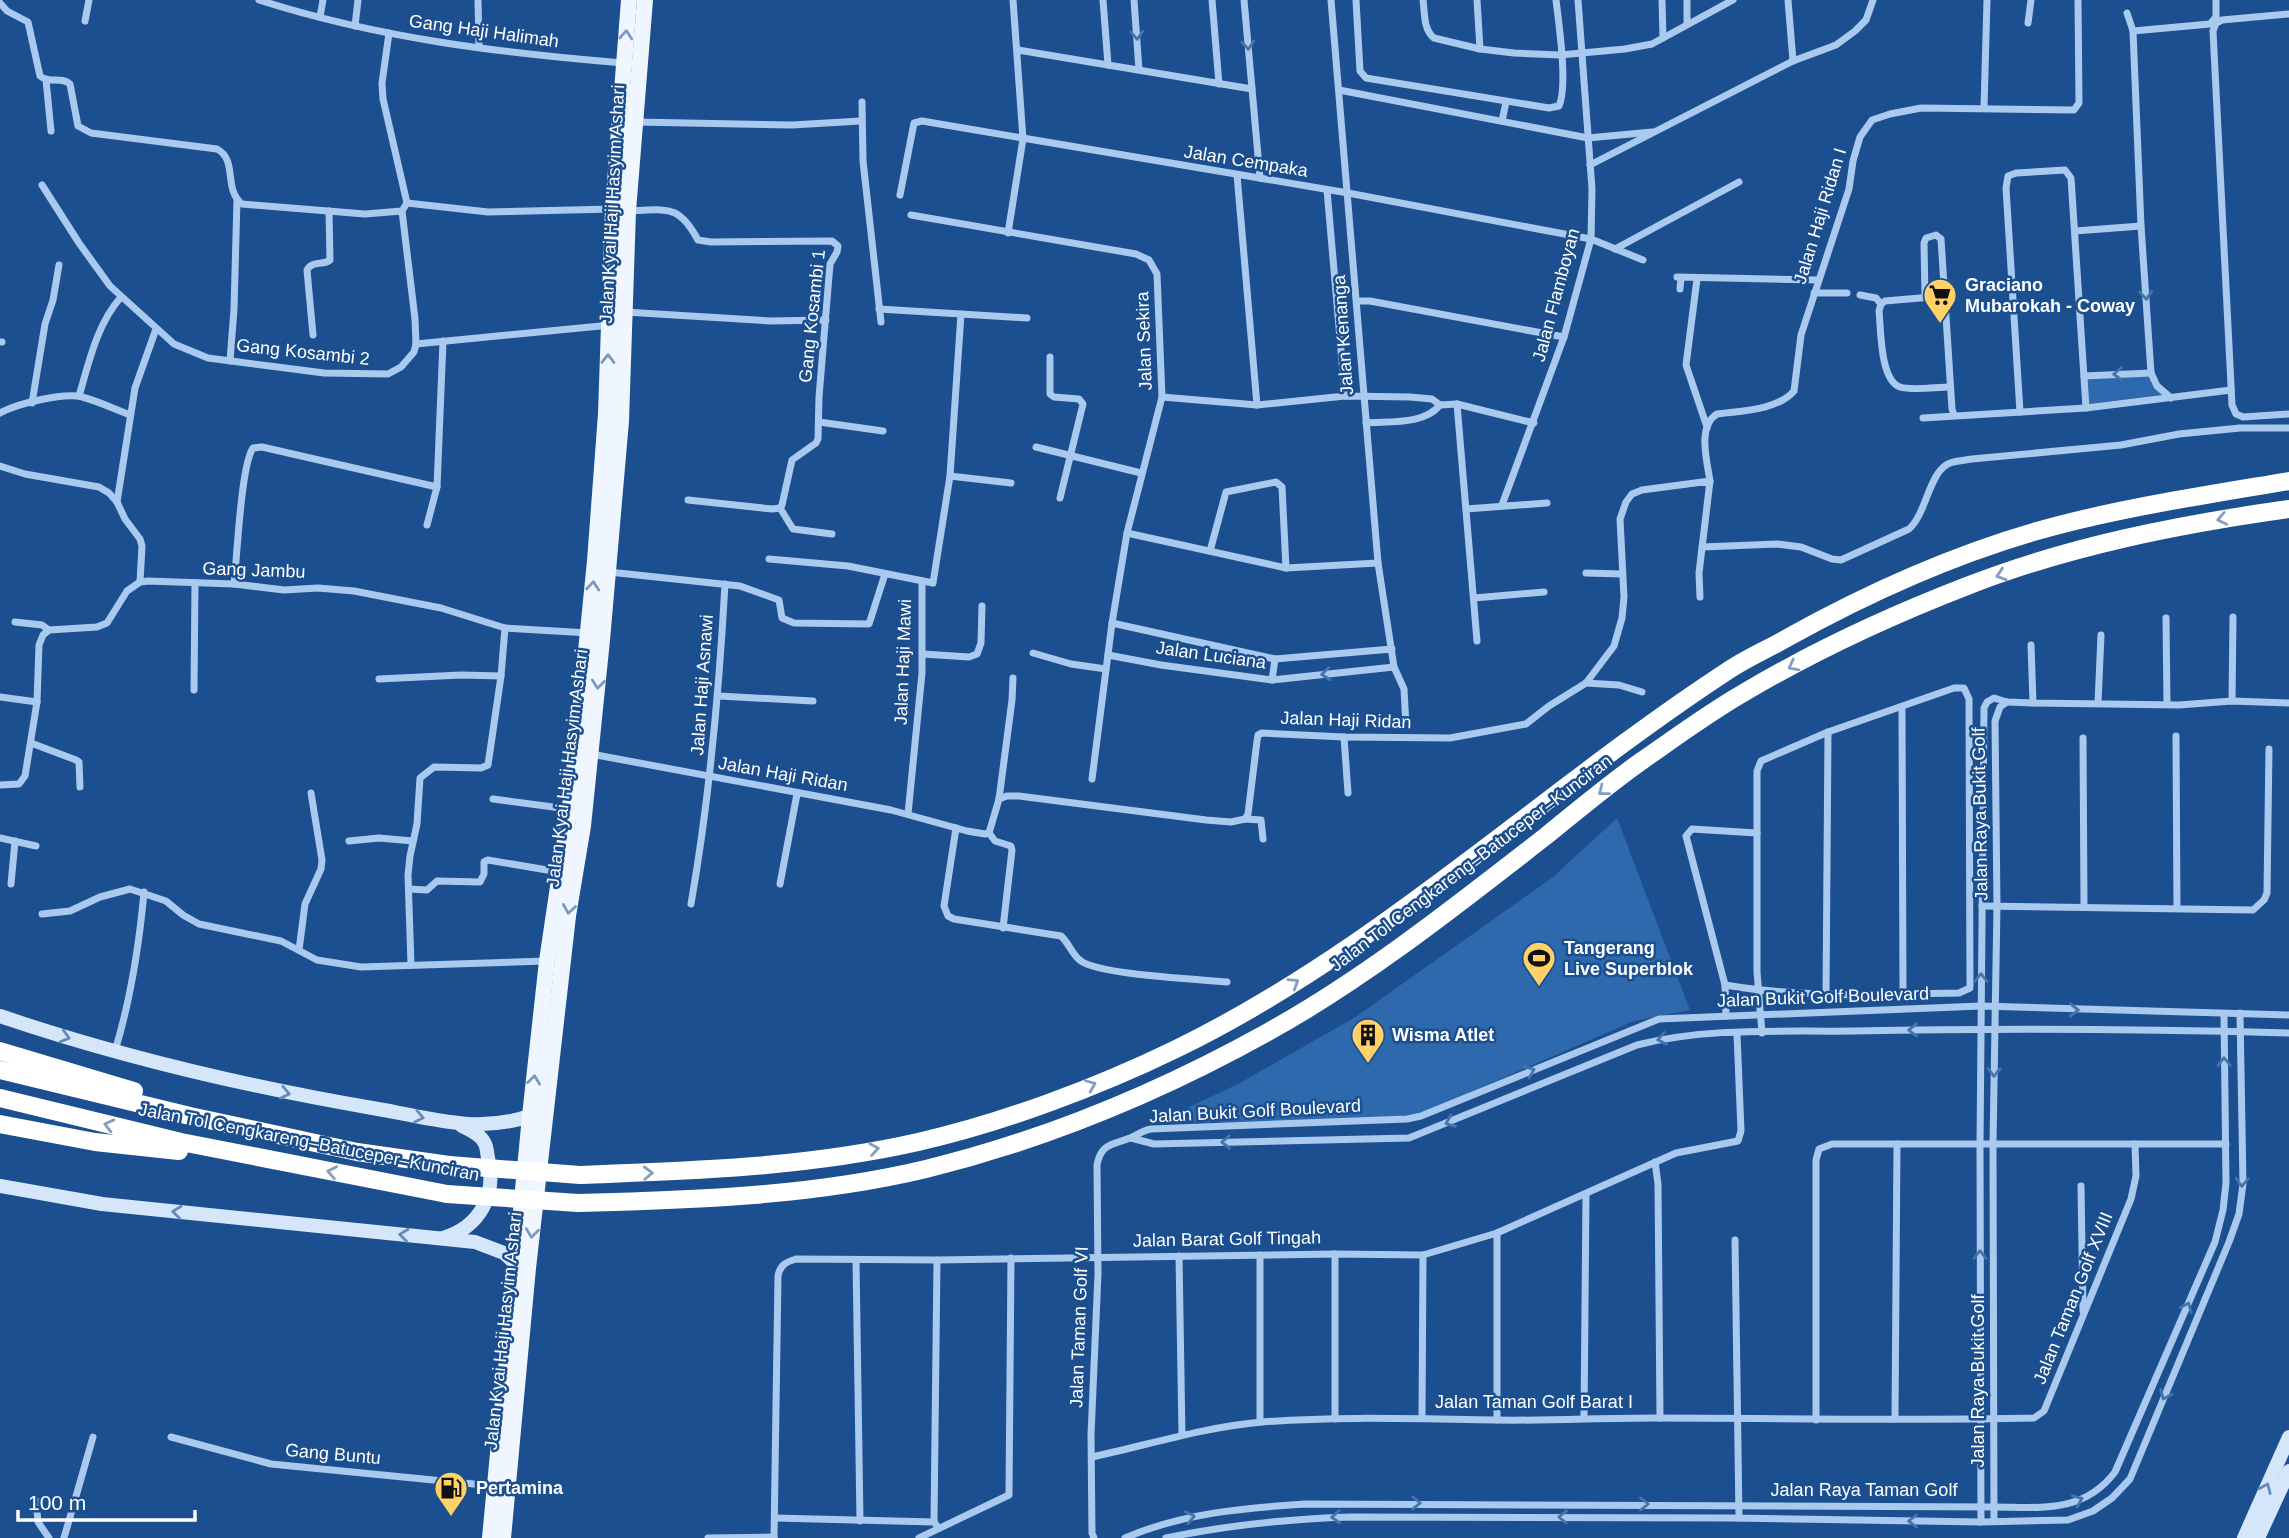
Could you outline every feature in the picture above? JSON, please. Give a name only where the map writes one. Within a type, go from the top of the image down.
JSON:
[{"type":"highway","name":"Jalan Tol Cengkareng–Batuceper–Kunciran","points":[[0,1070],[190,1116],[357,1152],[449,1165],[580,1175],[702,1171],[816,1159],[918,1142],[1016,1114],[1065,1096],[1174,1050],[1269,999],[1346,950],[1643,729],[1733,668],[1845,606],[1963,556],[2073,522],[2289,481]]},
{"type":"highway","name":"Jalan Tol Cengkareng–Batuceper–Kunciran","points":[[0,1098],[181,1142],[447,1194],[579,1203],[702,1200],[818,1188],[923,1169],[1025,1141],[1076,1122],[1185,1075],[1256,1038],[1346,985],[1463,900],[1640,762],[1745,692],[1858,632],[1971,584],[2082,549],[2231,517],[2289,509]]},
{"type":"highway","points":[[0,1051],[289,1137]]},
{"type":"highway","points":[[0,1124],[94,1142],[280,1162]]},
{"type":"main road","name":"Jalan Kyai Haji Hasyim Ashari","points":[[490,1538],[528,1268],[568,916],[583,826],[609,572],[621,421],[621,210],[624,63],[629,0]]},
{"type":"main road","name":"Jalan Kyai Haji Hasyim Ashari","points":[[621,210],[635,122],[645,0]]},
{"type":"main road","name":"Jalan Kyai Haji Hasyim Ashari","points":[[503,1538],[498,1495],[515,1263],[547,961],[569,809],[589,634],[606,414],[619,320]]},
{"type":"main road","points":[[0,1016],[173,1068],[305,1097],[458,1124],[500,1124],[530,1116]]},
{"type":"main road","points":[[439,1238],[455,1234],[470,1225],[481,1212],[490,1189],[490,1163],[484,1142],[477,1134],[458,1124]]},
{"type":"main road","points":[[0,1186],[102,1204],[439,1238],[491,1247],[504,1253],[515,1263]]},
{"type":"main road","points":[[2244,1538],[2289,1437]]},
{"type":"main road","points":[[2258,1538],[2289,1471]]},
{"type":"street","points":[[85,21],[89,0]]},
{"type":"street","name":"Gang Haji Halimah","points":[[259,0],[355,26],[423,40],[513,54],[624,63]]},
{"type":"street","points":[[320,17],[323,0]]},
{"type":"street","points":[[355,26],[358,0]]},
{"type":"street","points":[[478,0],[479,47]]},
{"type":"street","points":[[1009,233],[1023,139],[1013,0]]},
{"type":"street","points":[[1103,0],[1108,65]]},
{"type":"street","points":[[1134,0],[1139,70]]},
{"type":"street","points":[[1212,0],[1219,84]]},
{"type":"street","points":[[1244,0],[1260,178]]},
{"type":"street","name":"Jalan Kenanga","points":[[1331,0],[1378,563],[1394,667],[1404,689],[1406,726]]},
{"type":"street","points":[[1356,0],[1360,71],[1366,78],[1549,108],[1559,106],[1562,93],[1563,66],[1556,0]]},
{"type":"street","points":[[1423,0],[1425,24],[1428,33],[1434,38],[1480,49],[1560,55],[1641,47],[1733,0]]},
{"type":"street","points":[[1477,0],[1480,49]]},
{"type":"street","name":"Jalan Flamboyan","points":[[1502,505],[1564,337],[1591,239],[1592,189],[1578,0]]},
{"type":"street","points":[[1662,0],[1663,38]]},
{"type":"street","points":[[1686,0],[1688,24]]},
{"type":"street","points":[[1788,0],[1793,61]]},
{"type":"street","points":[[1590,165],[1793,61],[1836,45],[1866,20],[1872,0]]},
{"type":"street","points":[[1984,108],[1987,0]]},
{"type":"street","points":[[2028,23],[2031,0]]},
{"type":"street","name":"Jalan Haji Ridan I","points":[[1707,427],[1711,418],[1717,414],[1779,402],[1794,391],[1801,335],[1849,189],[1860,137],[1872,120],[1921,108],[2070,112],[2079,103],[2078,0]]},
{"type":"street","points":[[2133,32],[2210,24],[2216,17],[2216,0]]},
{"type":"street","points":[[0,3],[6,11],[28,22],[38,72],[46,80],[51,131]]},
{"type":"street","points":[[2127,13],[2133,32],[2141,226],[2151,373],[2157,386],[2171,398]]},
{"type":"street","points":[[2289,14],[2222,20],[2216,23],[2213,31],[2233,410],[2238,416],[2289,414]]},
{"type":"street","points":[[389,33],[382,83],[383,99],[407,203],[402,211],[416,344],[619,320],[825,320]]},
{"type":"street","points":[[1018,50],[1252,89]]},
{"type":"street","points":[[46,80],[63,80],[70,84],[76,122],[91,133],[217,149],[223,152],[228,159],[232,192],[237,200],[247,205],[365,214],[402,211]]},
{"type":"street","points":[[1339,90],[1588,138],[1657,131]]},
{"type":"street","points":[[1502,121],[1506,102]]},
{"type":"street","points":[[862,103],[863,161],[881,322]]},
{"type":"street","points":[[635,122],[792,125],[861,121]]},
{"type":"street","name":"Jalan Cempaka","points":[[900,195],[916,121],[1348,193],[1591,239],[1643,260]]},
{"type":"street","points":[[2020,412],[2006,188],[2008,176],[2016,173],[2060,170],[2068,172],[2071,178],[2086,408]]},
{"type":"street","points":[[1237,175],[1257,404]]},
{"type":"street","points":[[1615,249],[1739,183]]},
{"type":"street","name":"Gang Kosambi 2","points":[[43,185],[79,243],[121,297],[174,344],[189,352],[230,361],[324,373],[377,375],[396,371],[408,359],[416,344]]},
{"type":"street","points":[[1327,190],[1345,396]]},
{"type":"street","points":[[230,361],[237,200]]},
{"type":"street","name":"Gang Kosambi 1","points":[[407,203],[488,212],[666,211],[678,213],[689,223],[698,240],[832,241],[838,246],[838,252],[830,264],[816,443],[792,460],[784,502],[780,508]]},
{"type":"street","points":[[313,335],[307,270],[313,264],[327,263],[330,260],[329,211]]},
{"type":"street","name":"Jalan Sekira","points":[[911,215],[1136,254],[1149,260],[1157,274],[1162,397],[1127,533],[1112,623],[1092,779]]},
{"type":"street","points":[[2075,231],[2141,226]]},
{"type":"street","points":[[1925,298],[1924,243],[1926,238],[1936,235],[1941,239],[1954,415]]},
{"type":"street","points":[[32,403],[45,324],[53,300],[59,265]]},
{"type":"street","points":[[1680,289],[1679,278],[1818,280]]},
{"type":"street","points":[[1697,279],[1686,365],[1707,427],[1706,453],[1710,481],[1699,573],[1700,597]]},
{"type":"street","points":[[1814,293],[1847,293]]},
{"type":"street","points":[[1860,295],[1877,298],[1881,304]]},
{"type":"street","points":[[1944,296],[1885,301],[1879,311],[1888,377],[1902,388],[1950,387]]},
{"type":"street","points":[[79,396],[98,336],[121,297]]},
{"type":"street","points":[[1357,301],[1370,301],[1564,337]]},
{"type":"street","points":[[879,309],[1027,318]]},
{"type":"street","points":[[922,581],[933,581],[950,476],[961,314]]},
{"type":"street","points":[[117,502],[135,388],[156,329]]},
{"type":"street","points":[[427,526],[437,487],[443,341]]},
{"type":"street","points":[[1050,357],[1051,395],[1083,402],[1060,498]]},
{"type":"street","points":[[2084,376],[2151,373]]},
{"type":"street","points":[[1923,418],[2086,408],[2231,390]]},
{"type":"street","points":[[0,413],[17,406],[60,396],[79,396],[130,415]]},
{"type":"street","points":[[1162,397],[1257,404],[1345,396],[1432,399],[1440,405],[1457,404],[1534,423]]},
{"type":"street","points":[[1457,404],[1477,641]]},
{"type":"street","points":[[1366,423],[1422,417],[1433,413],[1440,405]]},
{"type":"street","points":[[819,422],[883,431]]},
{"type":"street","points":[[1702,547],[1777,544],[1801,547],[1832,559],[1848,558],[1909,529],[1916,522],[1940,469],[1949,463],[2122,445],[2179,434],[2240,428],[2289,428]]},
{"type":"street","points":[[234,584],[245,477],[249,454],[253,448],[262,447],[437,487]]},
{"type":"street","points":[[1036,447],[1141,473]]},
{"type":"street","points":[[0,467],[99,487],[117,502],[142,546],[140,582],[127,591],[107,623],[97,627],[49,630],[43,635],[39,645],[37,702],[31,743],[21,783],[0,785]]},
{"type":"street","points":[[950,476],[1011,483]]},
{"type":"street","name":"Jalan Haji Ridan","points":[[1245,820],[1258,735],[1262,733],[1450,738],[1509,729],[1526,724],[1586,683],[1614,646],[1622,618],[1620,519],[1626,502],[1632,495],[1656,486],[1710,481]]},
{"type":"street","points":[[1210,551],[1226,492],[1276,482],[1282,487],[1286,568]]},
{"type":"street","points":[[688,500],[780,508],[793,529],[832,534]]},
{"type":"street","points":[[1466,509],[1547,503]]},
{"type":"street","points":[[1127,533],[1286,568],[1378,563]]},
{"type":"street","name":"Jalan Haji Mawi","points":[[769,559],[848,566],[922,581],[923,654],[908,814]]},
{"type":"street","points":[[609,572],[746,587],[766,597],[776,598],[780,602],[781,615],[788,621],[869,624],[885,574]]},
{"type":"street","points":[[1586,573],[1622,573]]},
{"type":"street","name":"Gang Jambu","points":[[140,582],[354,591],[442,608],[505,628],[589,634]]},
{"type":"street","points":[[194,690],[195,583]]},
{"type":"street","name":"Jalan Haji Asnawi","points":[[691,904],[711,777],[719,696],[725,584]]},
{"type":"street","points":[[1474,598],[1544,592]]},
{"type":"street","points":[[923,654],[969,657],[977,654],[982,631],[982,606]]},
{"type":"street","points":[[2232,701],[2233,617]]},
{"type":"street","points":[[2166,618],[2167,704]]},
{"type":"street","points":[[15,622],[42,625],[49,630]]},
{"type":"street","name":"Jalan Luciana","points":[[1112,623],[1275,659],[1392,649]]},
{"type":"street","points":[[411,965],[408,889],[421,775],[434,767],[481,768],[488,765],[505,628]]},
{"type":"street","points":[[2098,703],[2101,635]]},
{"type":"street","points":[[2031,645],[2033,703]]},
{"type":"street","points":[[1032,653],[1071,664],[1106,669]]},
{"type":"street","name":"Jalan Luciana","points":[[1108,655],[1272,680],[1394,667]]},
{"type":"street","points":[[1272,680],[1275,659]]},
{"type":"street","points":[[379,679],[501,676]]},
{"type":"street","points":[[1003,928],[1012,850],[1011,846],[995,841],[989,833],[999,799],[1013,700],[1013,678]]},
{"type":"street","points":[[1586,683],[1619,685],[1642,692]]},
{"type":"street","points":[[1725,985],[1759,990],[1826,996],[1967,991],[1971,983],[1971,970],[1967,692],[1964,688],[1954,688],[1828,732],[1760,761],[1757,771],[1757,834],[1759,990],[1762,1033]]},
{"type":"street","points":[[719,696],[813,701]]},
{"type":"street","points":[[0,697],[37,702]]},
{"type":"street","name":"Jalan Raya Bukit Golf","points":[[1981,1522],[1983,717],[1990,699],[2007,702]]},
{"type":"street","points":[[2007,702],[2289,703]]},
{"type":"street","name":"Jalan Raya Bukit Golf","points":[[1994,1521],[1993,1144],[1997,905],[1994,721],[2000,708],[2007,702]]},
{"type":"street","points":[[1902,707],[1903,995]]},
{"type":"street","points":[[1826,996],[1828,732]]},
{"type":"street","points":[[2176,736],[2176,908]]},
{"type":"street","points":[[1344,737],[1348,793]]},
{"type":"street","points":[[2084,738],[2084,906]]},
{"type":"street","points":[[31,743],[79,762],[80,787]]},
{"type":"street","points":[[1982,906],[2253,910],[2267,894],[2269,749]]},
{"type":"street","name":"Jalan Haji Ridan","points":[[591,754],[908,814],[978,834],[989,833]]},
{"type":"street","points":[[299,950],[306,904],[321,869],[322,860],[312,793]]},
{"type":"street","points":[[780,884],[797,794]]},
{"type":"street","points":[[999,799],[1019,796],[1206,820],[1261,820],[1263,839]]},
{"type":"street","points":[[493,799],[569,809]]},
{"type":"street","points":[[956,828],[944,899],[945,912],[954,919],[1060,936],[1078,960],[1085,964],[1118,971],[1227,982]]},
{"type":"street","points":[[1726,1016],[1725,985],[1687,834],[1692,829],[1757,834]]},
{"type":"street","points":[[0,838],[36,846]]},
{"type":"street","points":[[349,841],[379,838],[413,841]]},
{"type":"street","points":[[11,884],[15,841]]},
{"type":"street","points":[[408,889],[427,890],[437,881],[480,882],[484,874],[484,862],[488,860],[560,872]]},
{"type":"street","points":[[43,914],[70,911],[130,889],[166,901],[183,915],[199,923],[281,941],[317,960],[361,967],[547,961]]},
{"type":"street","points":[[115,1051],[136,971],[144,892]]},
{"type":"street","name":"Jalan Bukit Golf Boulevard","points":[[1130,1138],[1152,1129],[1407,1119],[1421,1116],[1650,1021],[1675,1018],[1981,1006],[2289,1015]]},
{"type":"street","name":"Jalan Raya Taman Golf","points":[[1166,1538],[1226,1526],[1306,1518],[1739,1518],[1981,1522],[2067,1520],[2093,1511],[2112,1498],[2130,1479],[2238,1214],[2242,1184],[2240,1013]]},
{"type":"street","name":"Jalan Raya Taman Golf","points":[[1125,1538],[1150,1527],[1230,1509],[1305,1504],[2062,1507],[2086,1498],[2104,1487],[2115,1472],[2215,1242],[2224,1197],[2224,1014]]},
{"type":"street","name":"Jalan Bukit Golf Boulevard","points":[[1130,1138],[1154,1144],[1409,1138],[1637,1045],[1672,1037],[1982,1029],[2289,1033]]},
{"type":"street","name":"Jalan Barat Golf Tingah","points":[[775,1518],[778,1276],[787,1262],[796,1259],[1423,1255],[1497,1233],[1690,1149],[1728,1144],[1740,1138],[1737,1034]]},
{"type":"street","points":[[2225,1106],[2241,1106]]},
{"type":"street","points":[[1816,1420],[1816,1160],[1819,1149],[1832,1144],[2135,1144],[2226,1141],[2242,1137]]},
{"type":"street","name":"Jalan Taman Golf VI","points":[[1094,1538],[1092,1457],[1098,1158],[1105,1146],[1130,1138]]},
{"type":"street","points":[[1895,1419],[1897,1144]]},
{"type":"street","name":"Jalan Taman Golf XVIII","points":[[1981,1419],[2034,1418],[2044,1411],[2131,1199],[2136,1176],[2135,1144]]},
{"type":"street","points":[[1655,1162],[1658,1184],[1660,1418]]},
{"type":"street","points":[[2081,1186],[2084,1315]]},
{"type":"street","points":[[1584,1418],[1586,1194]]},
{"type":"street","points":[[1497,1233],[1497,1420]]},
{"type":"street","points":[[1735,1240],[1739,1518]]},
{"type":"street","points":[[1335,1254],[1335,1419]]},
{"type":"street","points":[[1260,1255],[1260,1422]]},
{"type":"street","points":[[1422,1418],[1423,1255]]},
{"type":"street","points":[[1179,1256],[1182,1435]]},
{"type":"street","points":[[919,1538],[937,1525],[1009,1495],[1011,1258]]},
{"type":"street","points":[[856,1260],[860,1521]]},
{"type":"street","points":[[937,1260],[937,1525]]},
{"type":"street","name":"Jalan Taman Golf Barat I","points":[[1092,1457],[1182,1435],[1260,1422],[1422,1418],[1981,1419]]},
{"type":"street","points":[[64,1538],[93,1437]]},
{"type":"street","name":"Gang Buntu","points":[[171,1437],[271,1464],[498,1495]]},
{"type":"street","points":[[36,1501],[38,1522],[49,1538]]},
{"type":"street","points":[[708,1538],[774,1538],[775,1518],[937,1525]]},
{"type":"shaded area","points":[[2148,376],[2161,395],[2088,404],[2087,379]]},
{"type":"shaded area","name":"Tangerang Live Superblok","points":[[1617,818],[1690,1010],[1634,1021],[1429,1110],[1385,1120],[1155,1123],[1238,1084],[1354,1018],[1553,877]]},
{"type":"place","name":"Graciano Mubarokah - Coway","points":[[1940,325]]},
{"type":"place","name":"Tangerang Live Superblok","points":[[1539,988]]},
{"type":"place","name":"Wisma Atlet","points":[[1368,1065]]},
{"type":"place","name":"Pertamina","points":[[451,1518]]}]
